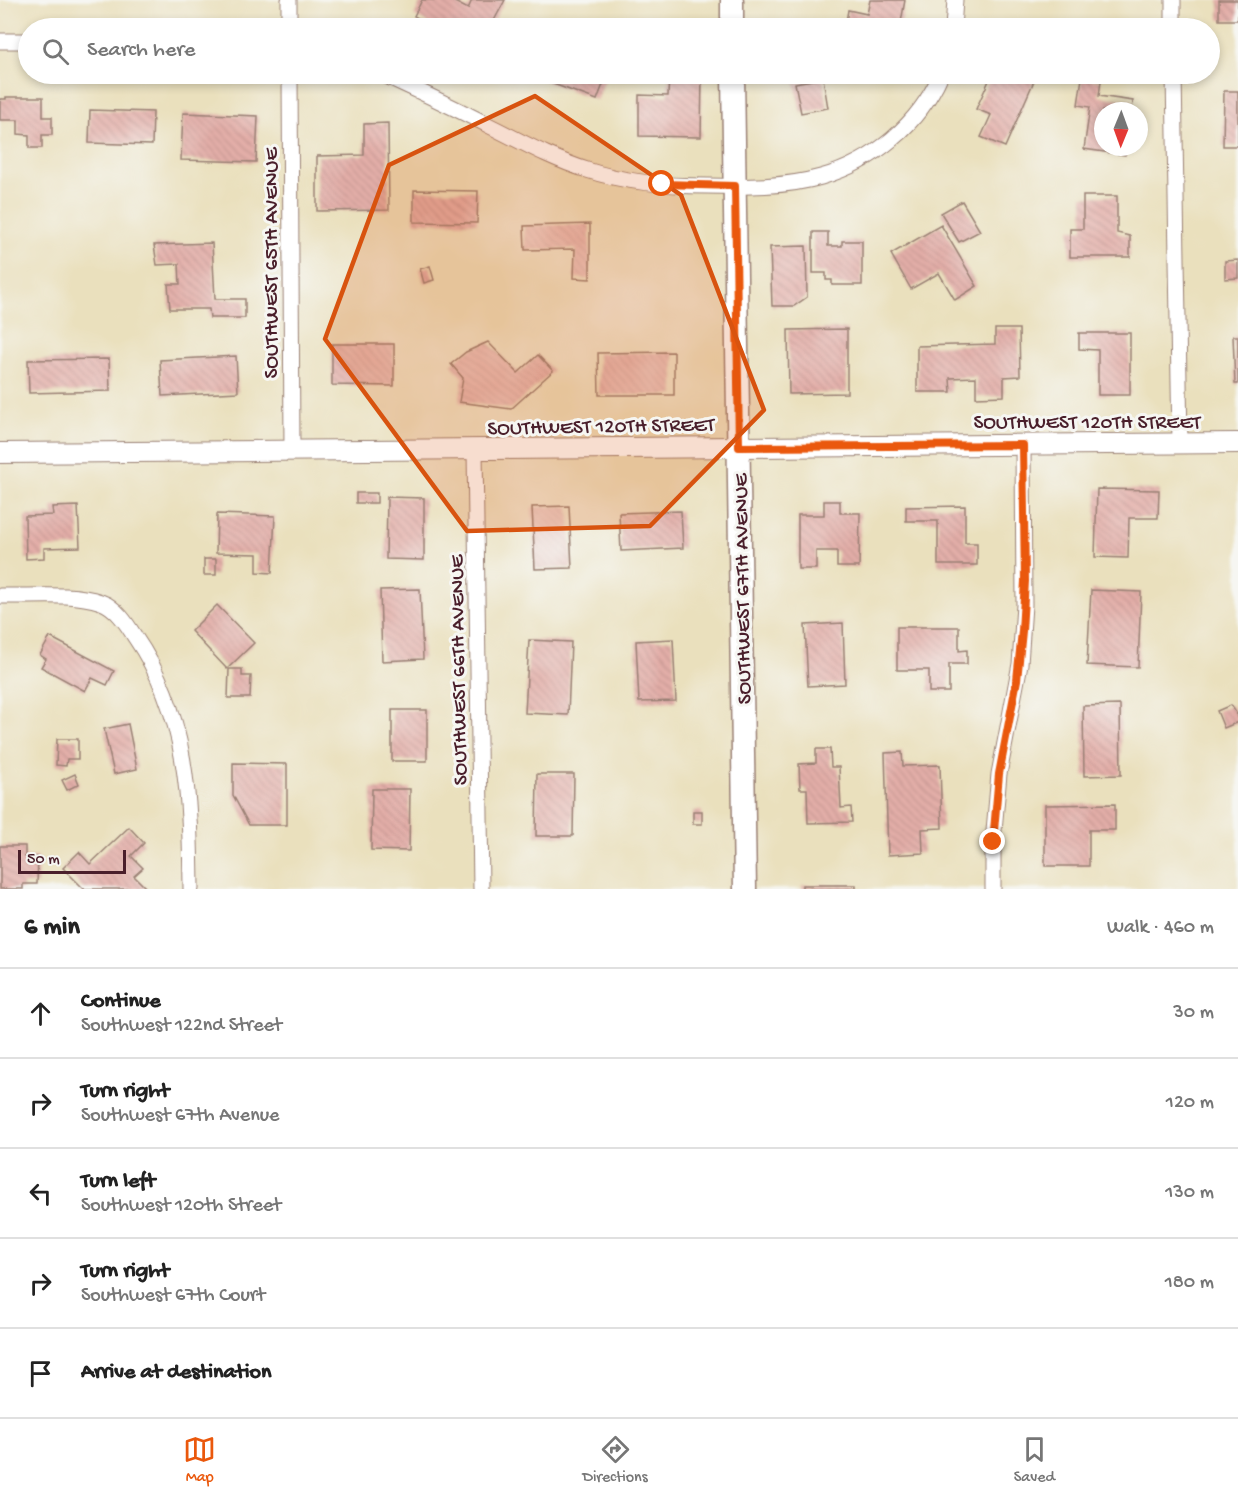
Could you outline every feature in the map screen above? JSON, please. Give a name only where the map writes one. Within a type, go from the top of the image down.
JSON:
[{"type":"main road","points":[[732,0],[732,18]]},
{"type":"main road","name":"SOUTHWEST 67TH AVENUE","points":[[733,84],[745,889]]},
{"type":"street","points":[[289,0],[289,18]]},
{"type":"street","points":[[954,18],[956,0]]},
{"type":"street","points":[[1173,0],[1173,18]]},
{"type":"street","points":[[0,42],[18,41]]},
{"type":"street","name":"SOUTHWEST 65TH AVENUE","points":[[290,84],[292,452]]},
{"type":"street","points":[[403,84],[542,152],[585,170],[638,182],[686,186],[735,186],[804,181],[838,172],[888,142],[912,120],[936,84]]},
{"type":"street","points":[[1174,84],[1180,444]]},
{"type":"street","name":"SOUTHWEST 120TH STREET","points":[[0,453],[1238,443]]},
{"type":"street","points":[[993,889],[993,851],[999,774],[1017,680],[1024,605],[1023,445]]},
{"type":"street","name":"SOUTHWEST 66TH AVENUE","points":[[475,450],[481,889]]},
{"type":"street","points":[[0,596],[86,598],[103,602],[116,611],[143,649],[160,678],[184,758],[190,889]]},
{"type":"highlighted area","points":[[535,96],[681,195],[764,410],[650,526],[467,531],[325,339],[389,165]]},
{"type":"building","points":[[422,0],[451,0],[468,9],[472,0],[505,0],[495,18],[418,18],[414,16]]},
{"type":"building","points":[[870,0],[905,0],[902,18],[847,18],[848,10],[867,14]]},
{"type":"building","points":[[1219,0],[1238,0],[1238,20],[1220,20]]},
{"type":"building","points":[[553,84],[603,84],[597,100]]},
{"type":"building","points":[[669,84],[702,84],[701,137],[639,136],[639,95],[668,96]]},
{"type":"building","points":[[795,84],[824,84],[828,108],[801,113]]},
{"type":"building","points":[[987,84],[1033,84],[1005,147],[981,137],[991,115],[976,109]]},
{"type":"building","points":[[1081,84],[1101,84],[1099,96],[1133,101],[1094,102],[1094,150],[1084,149],[1090,107],[1078,105]]},
{"type":"building","points":[[1224,91],[1238,91],[1238,146],[1223,146]]},
{"type":"building","points":[[6,97],[43,97],[43,117],[52,117],[52,135],[42,135],[42,148],[29,148],[29,135],[18,134],[18,120],[0,120],[0,99],[6,99]]},
{"type":"building","points":[[90,110],[153,112],[152,145],[89,143]]},
{"type":"building","points":[[183,113],[258,116],[256,162],[181,160]]},
{"type":"building","points":[[388,123],[389,210],[317,211],[317,156],[364,155],[364,124]]},
{"type":"building","points":[[414,190],[478,191],[477,223],[414,222]]},
{"type":"building","points":[[1083,196],[1117,196],[1117,233],[1130,236],[1130,257],[1070,257],[1070,229],[1083,229]]},
{"type":"building","points":[[962,201],[980,231],[959,242],[941,213]]},
{"type":"building","points":[[590,224],[590,279],[574,278],[575,249],[525,250],[524,226]]},
{"type":"building","points":[[941,225],[977,286],[955,300],[939,273],[911,289],[891,254]]},
{"type":"building","points":[[813,232],[828,232],[828,246],[842,246],[842,241],[862,241],[862,285],[832,285],[832,280],[826,280],[826,273],[813,273]]},
{"type":"building","points":[[212,243],[215,299],[245,299],[245,318],[210,318],[209,309],[170,309],[168,284],[180,284],[179,264],[157,265],[154,245]]},
{"type":"building","points":[[806,246],[807,297],[794,306],[772,306],[770,247]]},
{"type":"building","points":[[1238,260],[1238,278],[1225,279],[1225,261]]},
{"type":"building","points":[[430,266],[434,280],[424,283],[420,269]]},
{"type":"building","points":[[847,329],[847,393],[789,394],[788,330]]},
{"type":"building","points":[[995,329],[1019,329],[1020,376],[1004,377],[1004,396],[976,397],[976,377],[950,378],[951,392],[917,392],[917,346],[995,344]]},
{"type":"building","points":[[1079,333],[1130,333],[1130,395],[1098,395],[1098,350],[1079,349]]},
{"type":"building","points":[[1233,336],[1238,336],[1238,384],[1235,384]]},
{"type":"building","points":[[488,342],[518,373],[538,355],[553,371],[511,409],[459,402],[463,378],[451,364],[466,352]]},
{"type":"building","points":[[332,344],[394,344],[394,386],[332,385]]},
{"type":"building","points":[[674,352],[674,395],[599,395],[598,353]]},
{"type":"building","points":[[236,356],[238,392],[162,396],[160,360]]},
{"type":"building","points":[[109,359],[110,391],[29,393],[28,360]]},
{"type":"building","points":[[1097,489],[1159,490],[1158,518],[1129,518],[1128,558],[1095,557]]},
{"type":"building","points":[[356,493],[377,493],[377,503],[356,503]]},
{"type":"building","points":[[387,497],[424,498],[424,560],[386,559]]},
{"type":"building","points":[[824,501],[840,501],[840,513],[860,513],[859,567],[837,567],[837,551],[816,551],[816,569],[798,569],[798,515],[824,515]]},
{"type":"building","points":[[78,506],[80,547],[44,548],[44,558],[26,559],[25,516],[53,515],[52,507]]},
{"type":"building","points":[[569,506],[572,568],[535,569],[532,507]]},
{"type":"building","points":[[965,506],[965,543],[977,543],[977,565],[938,565],[938,521],[906,521],[906,507]]},
{"type":"building","points":[[681,511],[683,548],[621,551],[619,513]]},
{"type":"building","points":[[217,514],[275,516],[272,573],[257,572],[257,554],[216,553]]},
{"type":"building","points":[[204,559],[216,559],[216,575],[204,575]]},
{"type":"building","points":[[420,589],[423,659],[382,661],[380,590]]},
{"type":"building","points":[[1091,590],[1141,592],[1138,667],[1087,665]]},
{"type":"building","points":[[217,605],[254,643],[227,669],[191,631]]},
{"type":"building","points":[[843,623],[845,684],[808,686],[805,625]]},
{"type":"building","points":[[897,627],[959,627],[959,651],[967,650],[967,664],[949,664],[949,692],[929,692],[929,670],[897,670]]},
{"type":"building","points":[[50,637],[114,671],[107,685],[92,678],[85,691],[41,667],[46,659],[40,655]]},
{"type":"building","points":[[673,639],[676,701],[639,702],[636,641]]},
{"type":"building","points":[[529,640],[571,642],[568,715],[525,713]]},
{"type":"building","points":[[229,669],[242,669],[242,676],[251,676],[250,698],[228,698]]},
{"type":"building","points":[[1120,705],[1121,775],[1084,776],[1083,706]]},
{"type":"building","points":[[1231,705],[1238,716],[1238,722],[1224,728],[1217,711]]},
{"type":"building","points":[[392,710],[427,710],[427,761],[392,761]]},
{"type":"building","points":[[128,724],[137,769],[114,774],[104,729]]},
{"type":"building","points":[[57,739],[78,739],[78,759],[67,759],[66,766],[56,765]]},
{"type":"building","points":[[816,749],[830,749],[831,767],[839,767],[841,808],[851,807],[852,822],[808,823],[807,789],[800,789],[799,764],[816,763]]},
{"type":"building","points":[[902,752],[903,766],[940,765],[942,828],[922,829],[923,853],[888,855],[885,753]]},
{"type":"building","points":[[233,763],[287,764],[287,825],[249,825],[233,795]]},
{"type":"building","points":[[75,774],[79,784],[67,790],[62,780]]},
{"type":"building","points":[[537,774],[574,774],[573,836],[536,836]]},
{"type":"building","points":[[372,789],[410,789],[409,851],[371,850]]},
{"type":"building","points":[[1115,804],[1115,830],[1089,830],[1089,866],[1045,866],[1045,805]]},
{"type":"building","points":[[693,811],[702,811],[702,824],[693,824]]},
{"type":"building","points":[[129,827],[144,843],[131,856],[143,868],[134,876],[147,889],[84,889],[63,868],[79,852],[90,864]]},
{"type":"building","points":[[0,846],[25,846],[25,857],[38,857],[37,884],[23,884],[23,889],[0,889]]},
{"type":"building","points":[[802,885],[856,885],[856,889],[802,889]]},
{"type":"route","points":[[662,184],[735,186],[739,447],[1023,445],[1025,581],[1020,664],[999,774],[993,842]]}]
